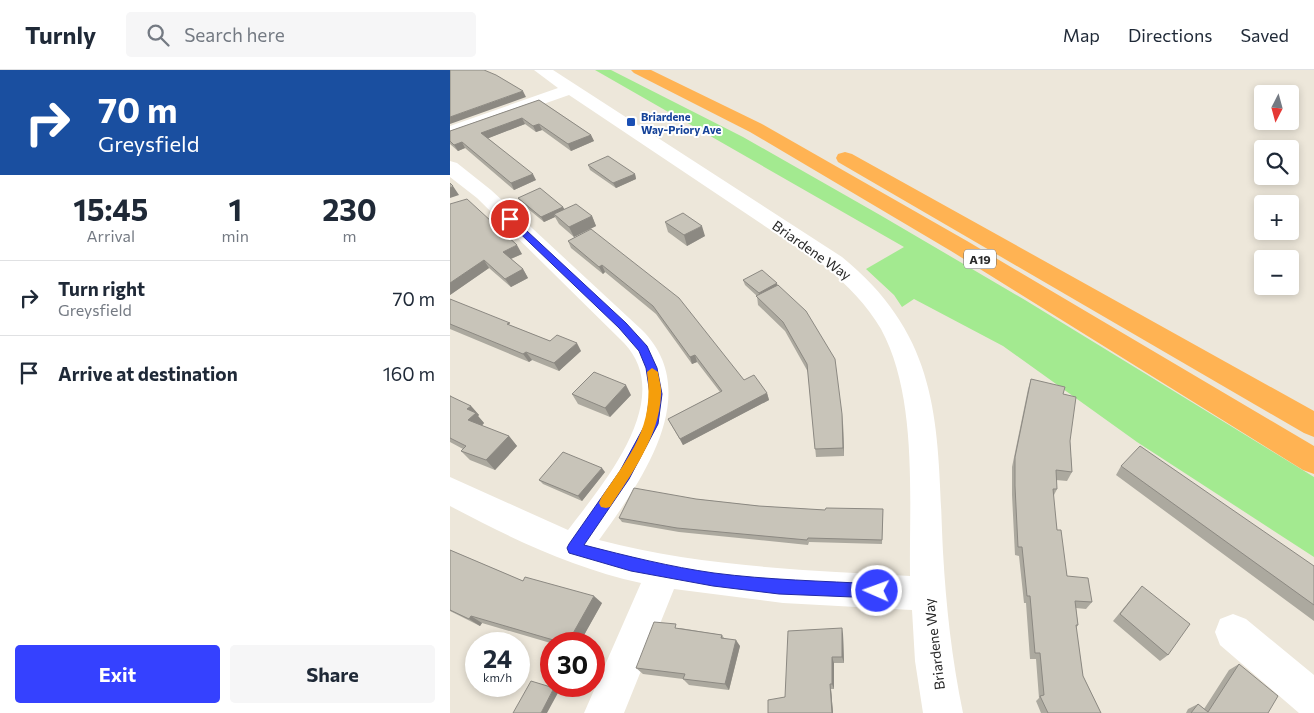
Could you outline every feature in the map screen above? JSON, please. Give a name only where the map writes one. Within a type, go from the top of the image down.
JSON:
[{"type":"highway","name":"A19","points":[[639,70],[756,128],[967,251],[1314,461]]},
{"type":"highway","name":"A19","points":[[673,70],[781,123],[988,238],[1314,425]]},
{"type":"street","name":"Briardene Way","points":[[542,70],[834,262],[851,276],[879,307],[905,353],[919,413],[928,594],[934,653],[944,713]]},
{"type":"street","points":[[450,132],[571,89]]},
{"type":"street","points":[[450,167],[475,198],[622,326],[643,349],[652,368],[656,394],[652,424],[625,475],[574,548]]},
{"type":"street","points":[[450,491],[499,516],[574,548],[664,571],[713,580],[779,586],[928,594]]},
{"type":"street","points":[[604,713],[664,571]]},
{"type":"street","points":[[1233,632],[1314,700]]},
{"type":"green space","points":[[595,70],[611,70],[743,137],[1025,300],[1314,477],[1314,557],[1137,442],[1003,346],[914,299],[902,307],[894,295],[866,269],[904,247]]},
{"type":"building","points":[[450,70],[484,70],[523,91],[450,117]]},
{"type":"building","points":[[539,100],[591,135],[568,144],[539,124],[533,126],[522,118],[481,133],[533,174],[511,183],[462,142],[454,145],[450,141],[450,131]]},
{"type":"building","points":[[608,156],[635,174],[613,183],[588,165]]},
{"type":"building","points":[[540,188],[563,207],[541,217],[518,198]]},
{"type":"building","points":[[467,199],[517,245],[503,252],[523,269],[505,279],[484,260],[450,283],[450,204]]},
{"type":"building","points":[[576,204],[592,216],[569,227],[554,214]]},
{"type":"building","points":[[683,213],[702,226],[684,235],[665,222]]},
{"type":"building","points":[[591,229],[679,298],[744,380],[754,375],[767,393],[680,439],[668,419],[722,391],[695,355],[690,357],[653,306],[602,265],[599,267],[568,241]]},
{"type":"building","points":[[762,270],[777,283],[759,293],[743,280]]},
{"type":"building","points":[[778,285],[806,311],[835,359],[842,414],[843,448],[815,449],[807,364],[783,322],[756,296]]},
{"type":"building","points":[[450,299],[550,341],[557,335],[577,343],[554,363],[526,352],[523,354],[450,324]]},
{"type":"building","points":[[594,372],[626,385],[605,408],[572,394]]},
{"type":"building","points":[[1031,379],[1065,387],[1063,394],[1076,397],[1070,441],[1072,472],[1056,470],[1057,489],[1053,489],[1057,530],[1061,530],[1067,576],[1088,578],[1092,602],[1075,601],[1078,625],[1076,625],[1083,676],[1101,713],[1048,713],[1040,696],[1044,695],[1040,653],[1035,653],[1030,596],[1027,596],[1022,547],[1018,547],[1015,486],[1015,457]]},
{"type":"building","points":[[450,396],[471,406],[467,409],[476,413],[468,420],[509,436],[486,460],[461,451],[466,446],[450,438]]},
{"type":"building","points":[[1140,446],[1314,566],[1314,605],[1121,466]]},
{"type":"building","points":[[563,452],[602,468],[578,496],[539,480]]},
{"type":"building","points":[[634,488],[696,499],[759,506],[825,510],[826,508],[883,509],[882,540],[808,538],[807,540],[677,528],[619,518]]},
{"type":"building","points":[[450,550],[523,581],[525,577],[594,596],[574,632],[540,632],[540,636],[471,616],[469,619],[450,610]]},
{"type":"building","points":[[1142,586],[1190,624],[1168,655],[1120,614]]},
{"type":"building","points":[[654,622],[676,624],[675,628],[722,635],[721,638],[736,640],[725,684],[683,679],[685,674],[636,668]]},
{"type":"building","points":[[842,628],[842,657],[832,657],[832,684],[830,684],[832,713],[768,713],[768,700],[785,697],[788,631]]},
{"type":"building","points":[[1239,664],[1278,696],[1268,713],[1191,713],[1198,704],[1208,712]]},
{"type":"building","points":[[531,681],[540,684],[540,697],[549,697],[541,713],[513,713],[522,697],[530,697]]},
{"type":"slow traffic","points":[[606,503],[625,475],[652,424],[656,394],[652,372]]},
{"type":"place","name":"Briardene Way-Priory Ave","points":[[631,122]]},
{"type":"route","points":[[510,219],[603,306],[643,349],[652,368],[656,394],[652,424],[625,475],[574,548],[631,564],[713,580],[779,586],[877,591]]}]
